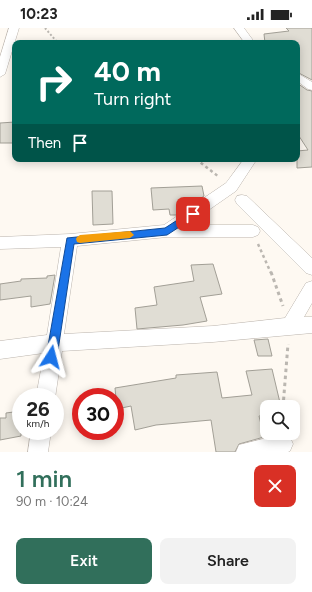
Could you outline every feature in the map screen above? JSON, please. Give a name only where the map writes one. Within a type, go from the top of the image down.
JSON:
[{"type":"street","points":[[0,74],[14,28]]},
{"type":"street","points":[[239,28],[248,40]]},
{"type":"street","points":[[300,78],[311,86]]},
{"type":"street","points":[[167,231],[231,187],[249,162]]},
{"type":"street","points":[[242,200],[312,268]]},
{"type":"street","points":[[0,243],[70,240],[167,231],[253,231]]},
{"type":"street","points":[[47,388],[70,240]]},
{"type":"street","points":[[290,326],[312,288]]},
{"type":"street","points":[[0,350],[53,343],[213,334],[312,325]]},
{"type":"street","points":[[38,452],[40,440]]},
{"type":"street","points":[[246,452],[283,444]]},
{"type":"path","points":[[45,28],[55,40]]},
{"type":"path","points":[[200,162],[231,187]]},
{"type":"path","points":[[253,231],[270,270],[290,326],[284,400]]},
{"type":"building","points":[[286,28],[312,28],[312,80],[300,74],[300,40],[265,40],[264,34],[289,31]]},
{"type":"building","points":[[300,85],[307,90],[312,91],[312,167],[297,168],[297,162],[300,162],[300,151],[308,150],[300,138]]},
{"type":"building","points":[[12,122],[12,143],[0,143],[0,123]]},
{"type":"building","points":[[202,186],[204,196],[177,215],[170,215],[169,209],[153,210],[151,188]]},
{"type":"building","points":[[92,191],[112,191],[113,224],[93,225]]},
{"type":"building","points":[[213,264],[222,294],[200,297],[207,321],[183,325],[137,329],[135,308],[157,305],[154,287],[194,281],[191,265]]},
{"type":"building","points":[[55,275],[50,304],[31,307],[31,296],[0,300],[0,284],[21,281],[21,279],[47,278],[47,276]]},
{"type":"building","points":[[268,339],[272,356],[258,356],[254,340]]},
{"type":"building","points":[[272,369],[279,400],[260,400],[260,438],[239,444],[235,452],[216,452],[211,420],[156,425],[135,430],[131,406],[124,408],[124,388],[115,388],[176,378],[176,375],[217,372],[222,398],[252,395],[246,371]]},
{"type":"building","points":[[12,412],[12,438],[0,440],[0,418],[6,418],[6,413]]},
{"type":"slow traffic","points":[[80,239],[130,235]]},
{"type":"route","points":[[51,357],[70,240],[167,231],[193,214]]}]
